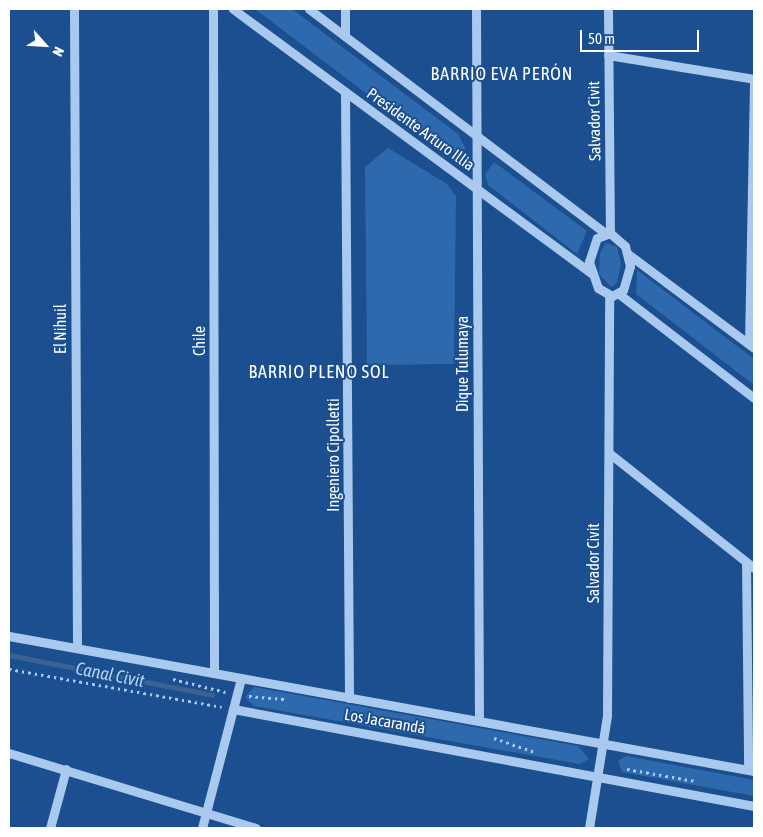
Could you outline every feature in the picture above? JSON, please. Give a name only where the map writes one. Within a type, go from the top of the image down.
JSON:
[{"type":"street","name":"El Nihuil","points":[[74,9],[77,648]]},
{"type":"street","name":"Chile","points":[[213,9],[214,672]]},
{"type":"street","name":"Presidente Arturo Illia","points":[[233,9],[591,273],[598,288],[609,296]]},
{"type":"street","name":"Presidente Arturo Illia","points":[[309,9],[608,233],[628,254]]},
{"type":"street","points":[[345,9],[345,36]]},
{"type":"street","name":"Dique Tulumaya","points":[[476,9],[479,719]]},
{"type":"street","name":"Salvador Civit","points":[[608,9],[608,233]]},
{"type":"street","points":[[608,55],[754,79],[752,346]]},
{"type":"street","name":"Ingeniero Cipolletti","points":[[345,92],[349,698]]},
{"type":"street","points":[[591,273],[594,244],[608,233]]},
{"type":"street","points":[[628,254],[752,346]]},
{"type":"street","points":[[609,296],[619,294],[629,277],[628,254]]},
{"type":"street","points":[[619,294],[754,398]]},
{"type":"street","name":"Salvador Civit","points":[[589,828],[604,743],[609,453],[609,296]]},
{"type":"street","points":[[609,453],[754,568]]},
{"type":"street","points":[[746,562],[751,770]]},
{"type":"street","name":"Los Jacarandá","points":[[9,636],[349,698],[479,719],[751,770]]},
{"type":"street","points":[[202,828],[240,678]]},
{"type":"street","name":"Los Jacarandá","points":[[233,709],[599,774],[754,806]]},
{"type":"street","points":[[9,752],[206,815],[256,828]]},
{"type":"street","points":[[50,828],[66,769]]},
{"type":"path","points":[[9,669],[233,709]]},
{"type":"path","points":[[163,677],[274,701],[294,697]]},
{"type":"path","points":[[484,736],[542,753]]},
{"type":"path","points":[[601,763],[705,783]]},
{"type":"shaded area","points":[[255,9],[292,9],[458,134],[465,147],[463,160],[455,161]]},
{"type":"shaded area","points":[[388,148],[447,184],[456,196],[454,364],[367,365],[365,167]]},
{"type":"shaded area","points":[[494,162],[587,231],[577,254],[488,185],[485,174]]},
{"type":"shaded area","points":[[606,243],[617,247],[621,264],[617,283],[611,287],[599,274],[600,253]]},
{"type":"shaded area","points":[[637,270],[754,359],[754,385],[636,294]]},
{"type":"shaded area","points":[[254,687],[578,746],[589,759],[579,764],[254,706],[245,697]]},
{"type":"shaded area","points":[[626,756],[754,780],[754,796],[622,772],[618,761]]},
{"type":"waterway","name":"Canal Civit","points":[[9,655],[212,695]]},
{"type":"district","name":"BARRIO EVA PERÓN","points":[[502,74]]},
{"type":"district","name":"BARRIO PLENO SOL","points":[[319,372]]}]
